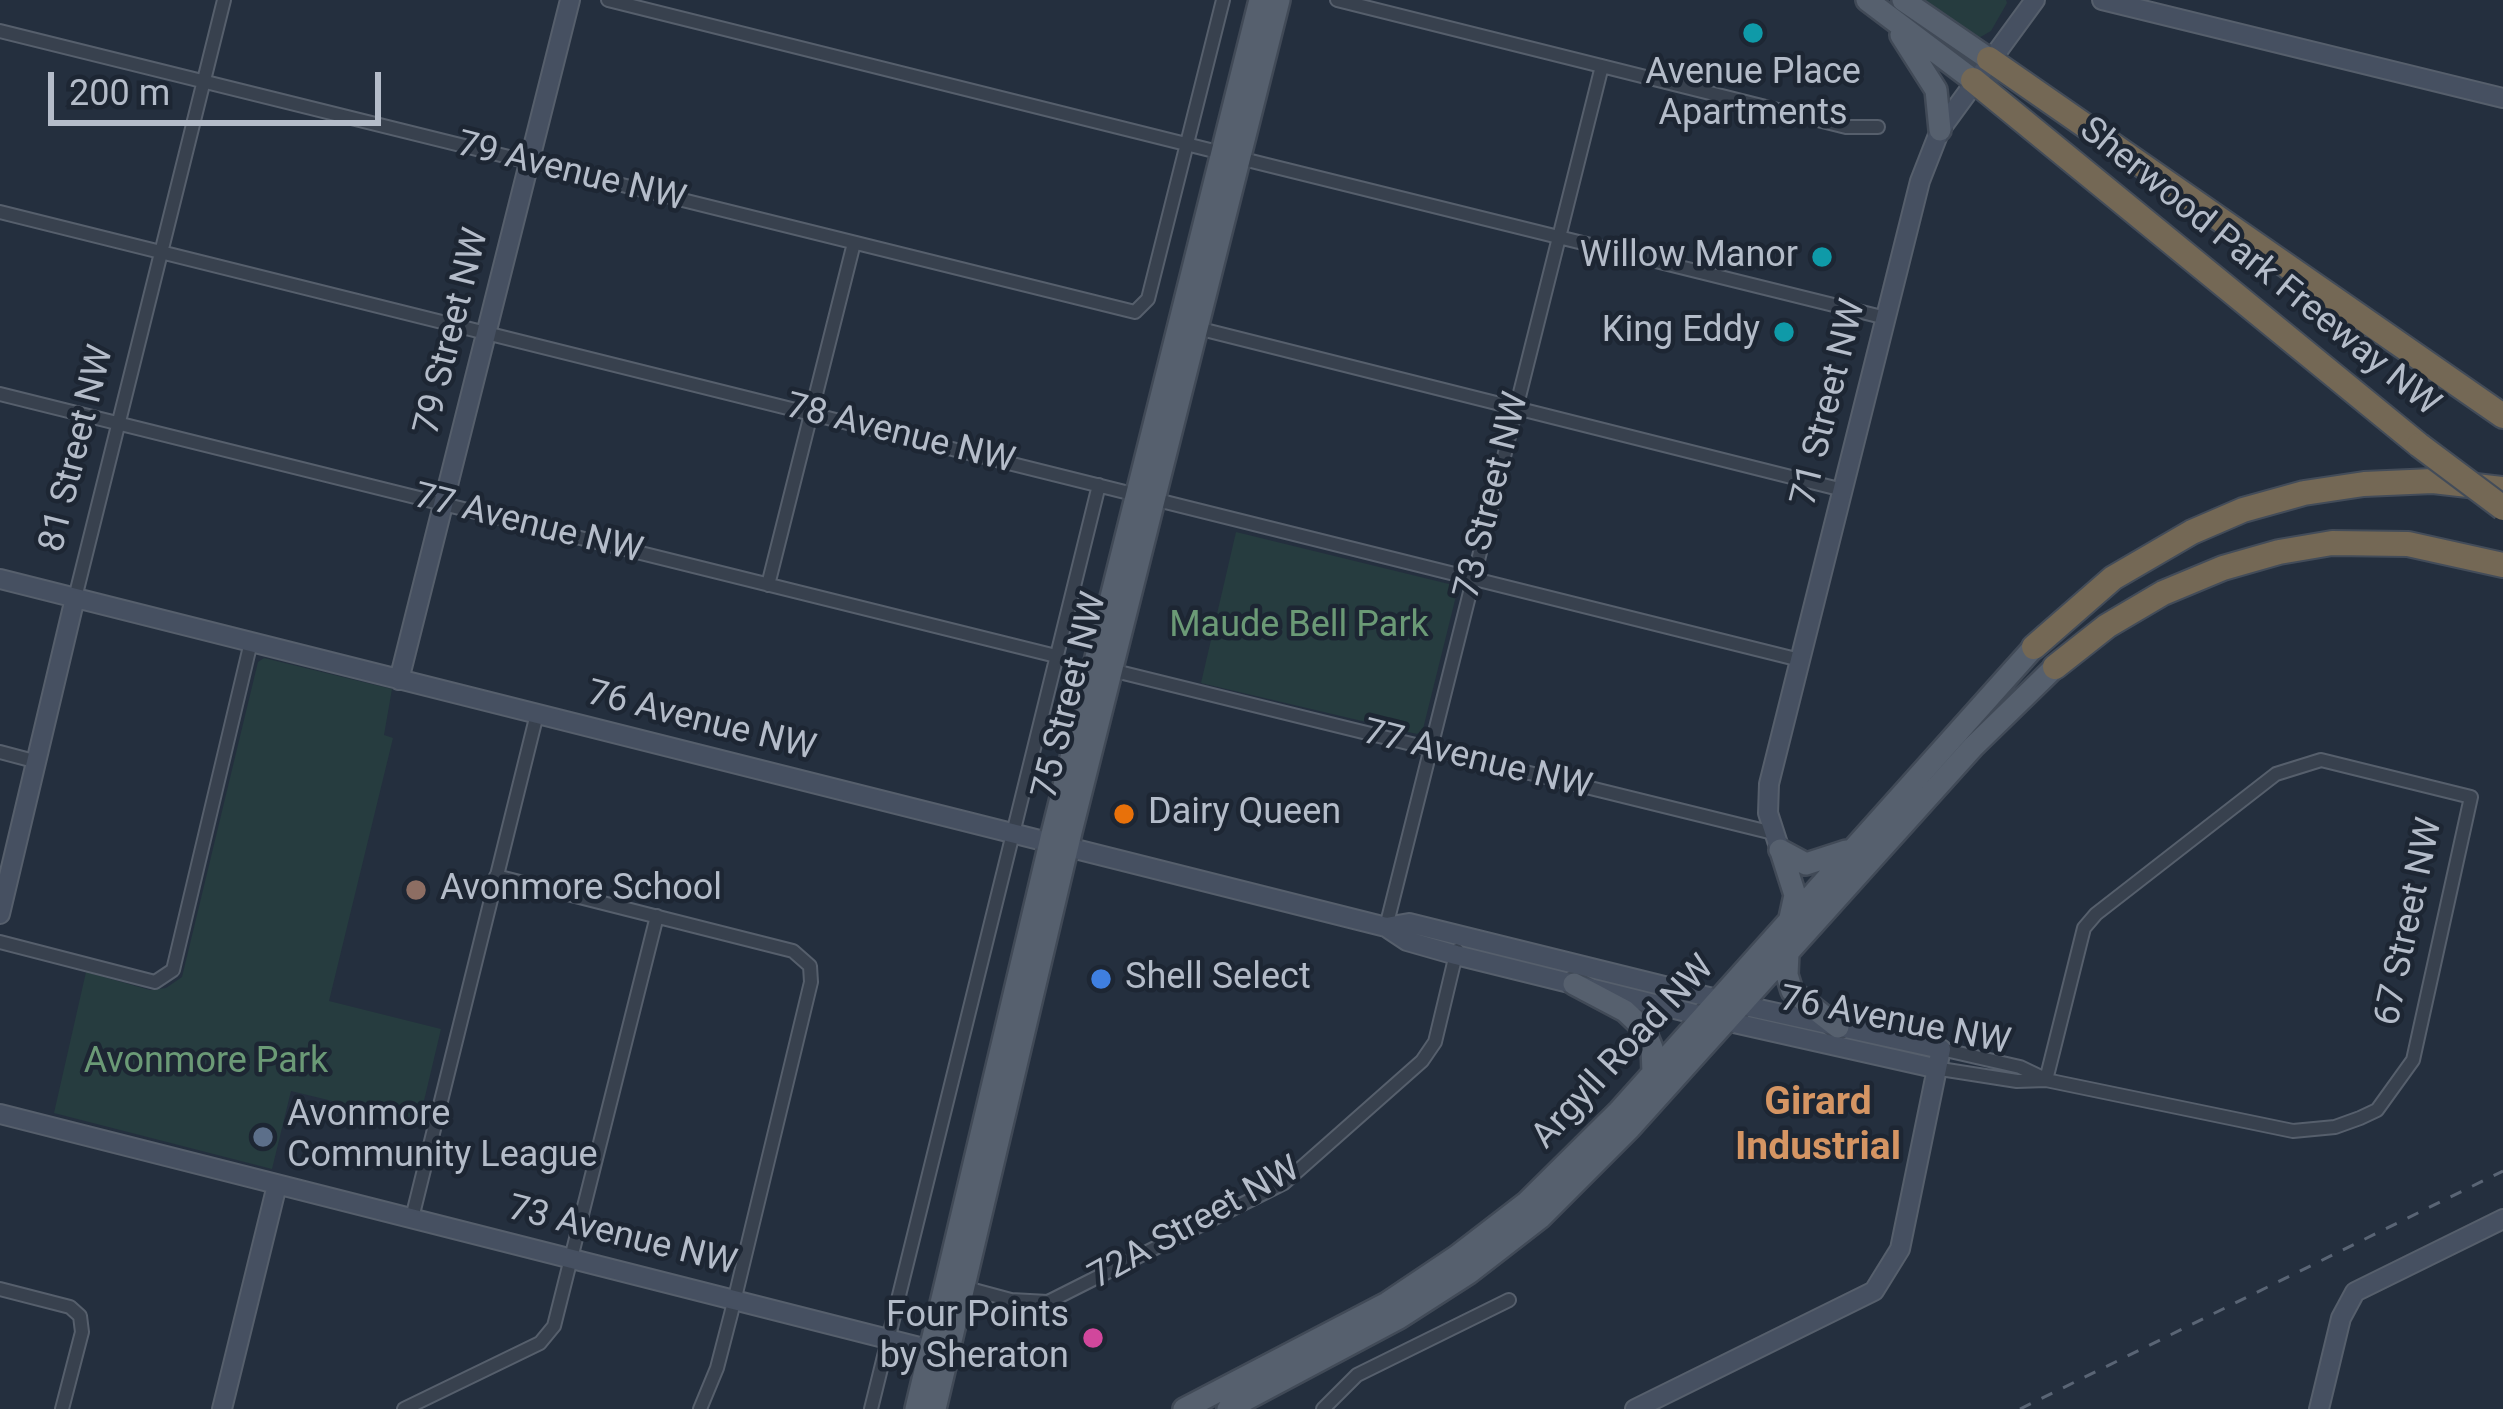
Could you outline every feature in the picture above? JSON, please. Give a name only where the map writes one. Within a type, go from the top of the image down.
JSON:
[{"type":"highway","name":"Sherwood Park Freeway NW","points":[[1988,59],[2503,416]]},
{"type":"highway","name":"Sherwood Park Freeway NW","points":[[1973,80],[2419,445],[2503,508]]},
{"type":"highway","points":[[2034,647],[2113,578],[2192,532],[2243,510],[2304,493],[2364,484],[2433,482],[2503,489]]},
{"type":"highway","points":[[2055,668],[2107,626],[2163,593],[2279,552],[2332,543],[2408,544],[2503,565]]},
{"type":"main road","name":"75 Street NW","points":[[1058,847],[1112,670],[1145,496],[1197,328],[1260,0]]},
{"type":"main road","name":"75 Street NW","points":[[916,1409],[939,1352],[1145,496],[1231,156],[1279,0]]},
{"type":"main road","points":[[1867,0],[1895,7],[1988,59]]},
{"type":"main road","points":[[1895,7],[1973,80]]},
{"type":"main road","points":[[1895,7],[1936,90],[1940,130]]},
{"type":"main road","name":"Argyll Road NW","points":[[1228,1409],[1399,1318],[1516,1237],[1588,1172],[1789,922],[2034,647]]},
{"type":"main road","name":"Argyll Road NW","points":[[1184,1409],[1261,1392],[1457,1256],[1555,1176],[1653,1073],[1788,953],[1973,747],[2055,668]]},
{"type":"main road","points":[[1777,842],[1806,864],[1855,848]]},
{"type":"main road","points":[[1777,842],[1795,895],[1789,922]]},
{"type":"main road","points":[[1788,953],[1792,991],[1838,1027]]},
{"type":"main road","points":[[1574,984],[1635,1018],[1649,1038],[1653,1073]]},
{"type":"main road","name":"75 Street NW","points":[[935,1409],[939,1352]]},
{"type":"street","name":"81 Street NW","points":[[0,914],[224,0]]},
{"type":"street","name":"79 Street NW","points":[[399,680],[570,0]]},
{"type":"street","points":[[608,0],[1886,318]]},
{"type":"street","points":[[1186,144],[1223,0]]},
{"type":"street","points":[[1337,0],[1846,127],[1878,127]]},
{"type":"street","name":"71 Street NW","points":[[1777,842],[1768,791],[1920,182],[1940,130],[2035,0]]},
{"type":"street","points":[[2102,0],[2503,98]]},
{"type":"street","name":"79 Avenue NW","points":[[0,31],[1131,312],[1142,309],[1148,299],[1186,144]]},
{"type":"street","name":"73 Street NW","points":[[1385,927],[1602,66]]},
{"type":"street","name":"78 Avenue NW","points":[[0,212],[1800,660]]},
{"type":"street","points":[[768,585],[854,243]]},
{"type":"street","points":[[1197,328],[1843,490]]},
{"type":"street","name":"77 Avenue NW","points":[[0,394],[1056,656]]},
{"type":"street","name":"75 Street NW","points":[[871,1409],[1099,485]]},
{"type":"street","name":"76 Avenue NW","points":[[0,578],[1058,847],[1385,927],[1409,923],[1458,945],[1574,984],[1838,1027],[2017,1081],[2046,1080],[2293,1130],[2335,1127],[2377,1110],[2413,1060]]},
{"type":"street","points":[[0,942],[155,982],[173,970],[251,642]]},
{"type":"street","name":"77 Avenue NW","points":[[1112,670],[1777,842]]},
{"type":"street","points":[[412,1218],[537,714]]},
{"type":"street","points":[[0,752],[34,761]]},
{"type":"street","name":"67 Street NW","points":[[2046,1080],[2084,928],[2096,914],[2287,769],[2320,760],[2471,797],[2413,1060]]},
{"type":"street","points":[[496,876],[793,951],[807,961],[811,982],[717,1369],[700,1409]]},
{"type":"street","points":[[404,1409],[539,1343],[554,1326],[657,916]]},
{"type":"street","name":"76 Avenue NW","points":[[1458,945],[1937,1059]]},
{"type":"street","name":"72A Street NW","points":[[956,1286],[1011,1300],[1048,1302],[1284,1183],[1422,1061],[1437,1035],[1458,945]]},
{"type":"street","points":[[1634,1409],[1874,1291],[1900,1249],[1937,1059]]},
{"type":"street","name":"73 Avenue NW","points":[[0,1114],[939,1352]]},
{"type":"street","points":[[222,1409],[277,1185]]},
{"type":"street","points":[[2319,1409],[2341,1318],[2355,1292],[2503,1219]]},
{"type":"street","points":[[0,1289],[70,1306],[80,1316],[82,1332],[62,1409]]},
{"type":"street","points":[[1323,1409],[1357,1375],[1509,1300]]},
{"type":"green space","points":[[1918,0],[2007,3],[1991,31],[1977,39]]},
{"type":"green space","name":"Maude Bell Park","points":[[1236,532],[1453,585],[1457,592],[1423,729],[1417,734],[1201,683]]},
{"type":"green space","name":"Avonmore Park","points":[[264,658],[392,689],[384,735],[393,738],[329,1001],[441,1029],[419,1122],[291,1091],[272,1169],[54,1113],[86,972],[150,990],[166,988],[182,977],[258,662]]},
{"type":"railway","points":[[2020,1409],[2503,1171]]},
{"type":"place","name":"Avenue Place Apartments","points":[[1753,33]]},
{"type":"place","name":"Willow Manor","points":[[1822,257]]},
{"type":"place","name":"King Eddy","points":[[1784,332]]},
{"type":"place","name":"Dairy Queen","points":[[1124,814]]},
{"type":"place","name":"Avonmore School","points":[[416,890]]},
{"type":"place","name":"Shell Select","points":[[1101,979]]},
{"type":"place","name":"Avonmore Community League","points":[[263,1137]]},
{"type":"place","name":"Four Points by Sheraton","points":[[1093,1338]]},
{"type":"district","name":"Girard Industrial","points":[[1818,1126]]}]
